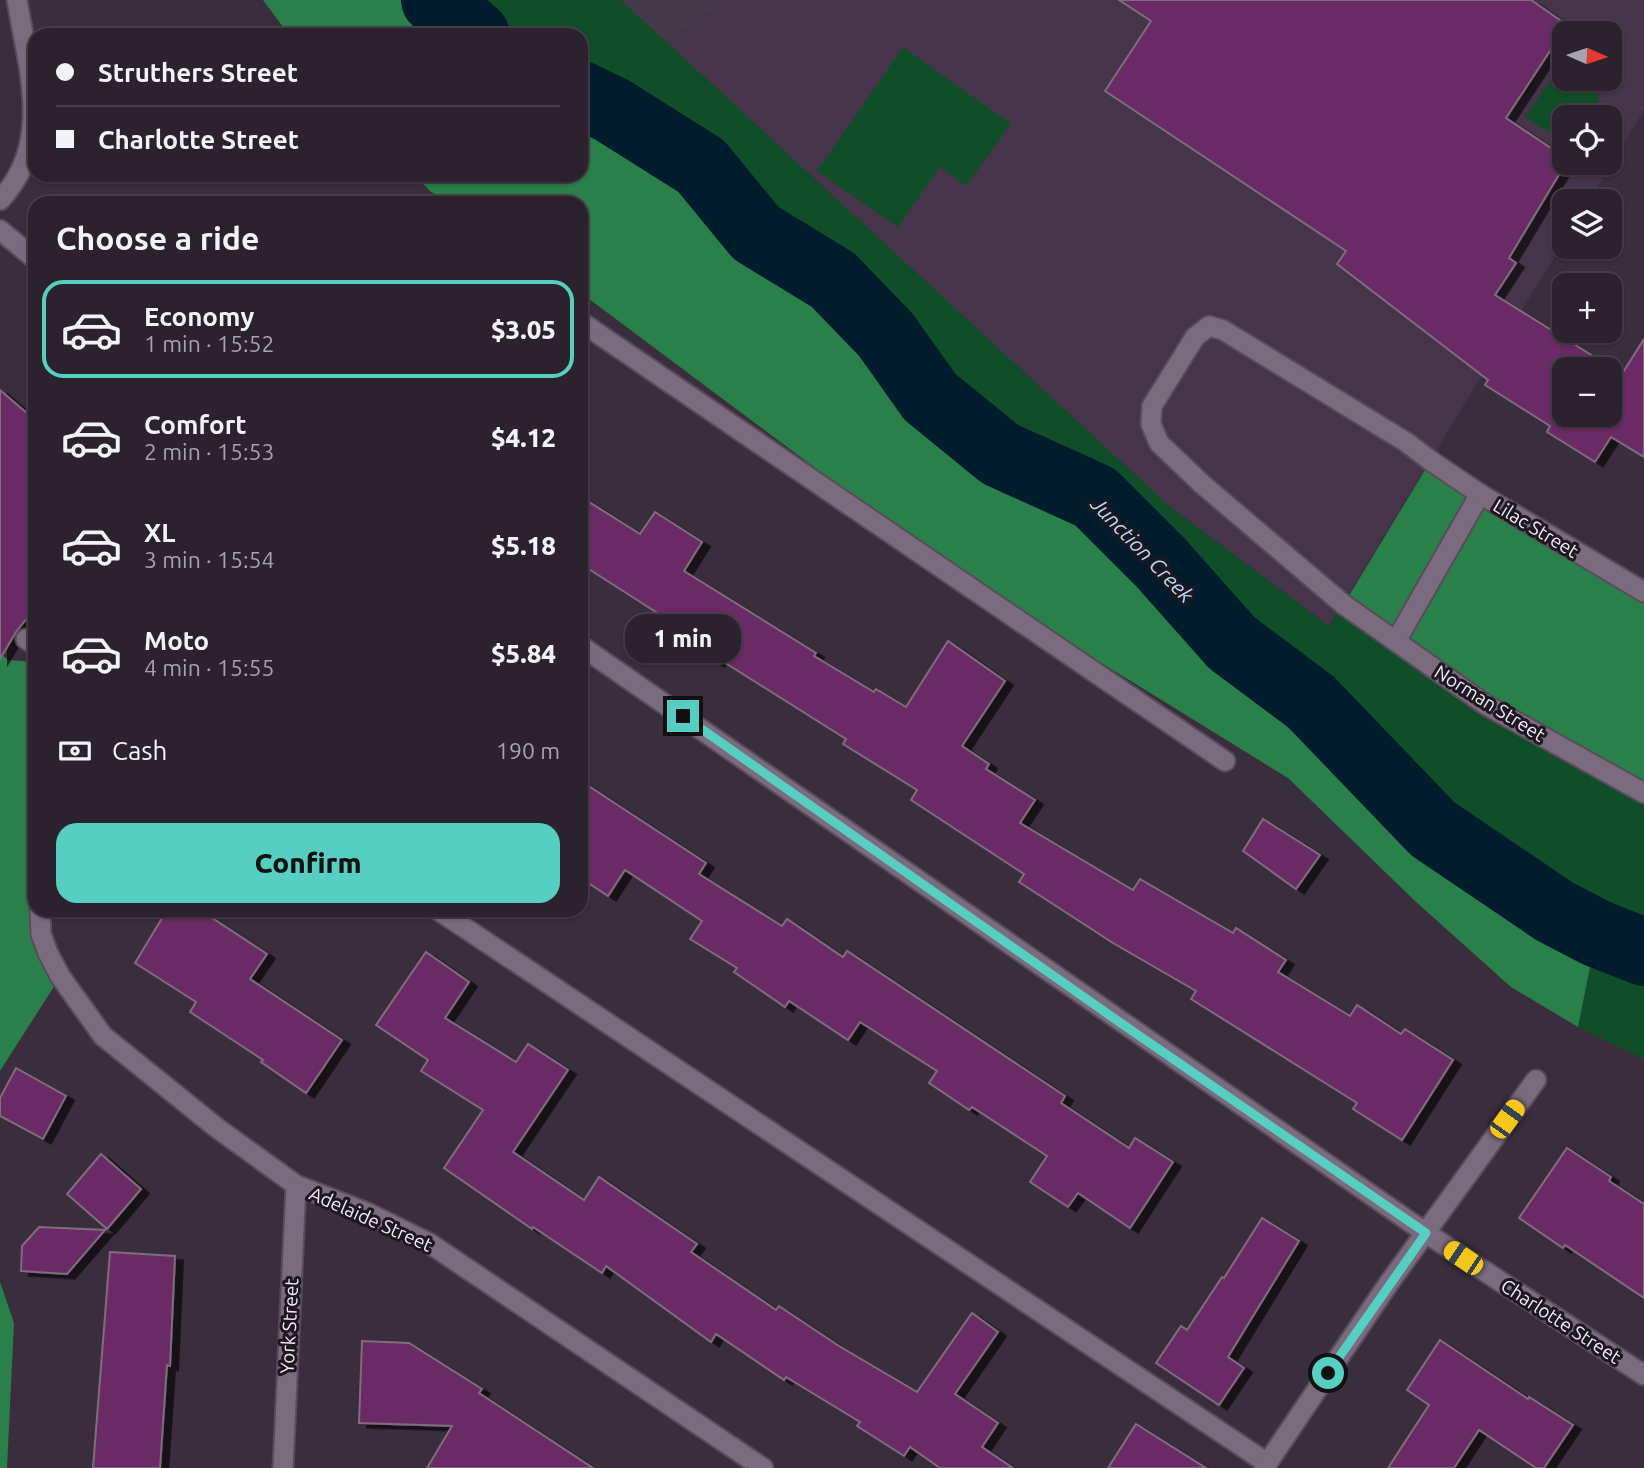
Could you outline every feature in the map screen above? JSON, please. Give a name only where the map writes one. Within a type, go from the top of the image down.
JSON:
[{"type":"street","points":[[17,0],[28,72]]},
{"type":"street","points":[[0,200],[9,191],[28,155]]},
{"type":"street","points":[[0,230],[28,253]]},
{"type":"street","name":"Lilac Street","points":[[1343,604],[1202,484],[1159,443],[1151,424],[1152,405],[1195,338],[1209,326],[1223,330],[1406,442],[1480,494],[1644,592]]},
{"type":"street","points":[[588,327],[1225,761]]},
{"type":"street","points":[[1395,641],[1480,494]]},
{"type":"street","name":"Norman Street","points":[[1343,604],[1486,705],[1644,793]]},
{"type":"street","name":"Charlotte Street","points":[[588,651],[1426,1233],[1644,1375]]},
{"type":"street","name":"Adelaide Street","points":[[40,917],[41,934],[60,976],[103,1036],[217,1128],[296,1185],[368,1213],[429,1243],[763,1468]]},
{"type":"street","points":[[448,917],[1266,1466],[1390,1283],[1536,1080]]},
{"type":"street","name":"York Street","points":[[283,1468],[296,1185]]},
{"type":"shaded area","points":[[621,0],[728,0],[666,42]]},
{"type":"shaded area","points":[[728,0],[1644,0],[1644,110],[1622,146],[1622,105],[1552,105],[1552,175],[1605,175],[1596,189],[1552,189],[1553,259],[1329,626],[1169,506],[666,42]]},
{"type":"green space","points":[[263,0],[439,0],[473,28],[284,28]]},
{"type":"green space","points":[[439,0],[621,0],[1169,506],[1329,626],[1347,599],[1644,787],[1644,1059],[1578,1027],[1597,932],[1557,910],[1436,828],[1367,755],[1297,688],[1234,642],[1163,562],[1096,495],[1001,451],[932,395],[888,334],[835,278],[798,258],[758,231],[703,164],[588,95],[588,28],[473,28]]},
{"type":"green space","points":[[903,47],[1011,124],[966,186],[940,167],[898,227],[817,171]]},
{"type":"green space","points":[[1552,78],[1552,91],[1597,93],[1598,105],[1552,105],[1552,134],[1525,117]]},
{"type":"green space","points":[[588,95],[703,164],[758,231],[835,278],[888,334],[932,395],[1001,452],[1096,495],[1163,562],[1234,642],[1314,700],[1436,828],[1557,910],[1597,932],[1578,1027],[1511,987],[1415,901],[1288,778],[1027,617],[822,473],[588,298],[588,196],[438,196],[422,182],[588,182]]},
{"type":"green space","points":[[1428,465],[1644,595],[1644,787],[1490,703],[1347,599]]},
{"type":"green space","points":[[0,653],[8,660],[28,661],[28,917],[38,917],[62,974],[0,1071]]},
{"type":"green space","points":[[0,1282],[14,1323],[7,1468],[0,1468]]},
{"type":"building","points":[[1119,0],[1531,0],[1561,21],[1552,21],[1552,48],[1506,118],[1552,149],[1552,175],[1559,175],[1509,258],[1516,263],[1495,295],[1552,330],[1552,343],[1572,343],[1595,357],[1552,357],[1552,427],[1622,427],[1622,374],[1644,339],[1644,457],[1611,437],[1595,462],[1547,432],[1550,426],[1485,385],[1488,380],[1337,264],[1346,251],[1105,91],[1151,21]]},
{"type":"building","points":[[0,390],[28,414],[28,617],[0,659]]},
{"type":"building","points":[[588,501],[640,534],[655,512],[702,542],[684,571],[816,653],[814,656],[874,692],[876,689],[906,707],[948,641],[1005,681],[962,746],[989,764],[986,769],[1035,800],[1020,823],[1133,890],[1140,879],[1233,933],[1236,928],[1286,960],[1278,972],[1350,1016],[1357,1005],[1401,1034],[1405,1029],[1453,1060],[1402,1140],[1353,1109],[1357,1103],[1191,999],[1196,991],[1113,943],[1019,882],[1024,874],[911,800],[917,790],[843,744],[846,739],[719,659],[716,662],[679,639],[684,630],[588,568]]},
{"type":"building","points":[[588,786],[706,863],[699,874],[782,926],[787,919],[843,957],[847,951],[1065,1096],[1061,1103],[1129,1148],[1135,1138],[1173,1162],[1130,1228],[1078,1193],[1068,1207],[1030,1182],[1047,1156],[972,1107],[969,1110],[929,1083],[937,1071],[860,1022],[848,1040],[789,1001],[785,1007],[734,972],[737,968],[690,939],[702,921],[625,870],[608,896],[588,883]]},
{"type":"building","points":[[1263,819],[1320,855],[1296,889],[1243,851]]},
{"type":"building","points":[[163,917],[211,917],[267,954],[250,979],[342,1040],[306,1093],[261,1062],[263,1060],[190,1012],[196,1002],[135,963]]},
{"type":"building","points":[[426,952],[469,982],[445,1018],[516,1062],[528,1044],[568,1070],[513,1152],[584,1200],[599,1177],[697,1244],[691,1252],[776,1310],[779,1306],[839,1346],[917,1392],[972,1313],[998,1332],[955,1394],[998,1423],[982,1447],[1013,1468],[940,1468],[910,1447],[904,1456],[857,1426],[860,1422],[786,1377],[784,1380],[716,1334],[711,1342],[606,1266],[602,1273],[444,1168],[483,1110],[421,1071],[428,1060],[376,1025]]},
{"type":"building","points":[[16,1068],[66,1096],[43,1139],[0,1116],[0,1098]]},
{"type":"building","points":[[1567,1148],[1611,1177],[1609,1181],[1644,1204],[1644,1298],[1519,1218]]},
{"type":"building","points":[[101,1154],[141,1189],[107,1229],[67,1194]]},
{"type":"building","points":[[1262,1218],[1299,1241],[1228,1357],[1244,1368],[1219,1405],[1156,1363],[1181,1326],[1187,1330]]},
{"type":"building","points":[[39,1227],[105,1230],[67,1274],[21,1271],[22,1246]]},
{"type":"building","points":[[110,1252],[175,1256],[170,1366],[167,1365],[160,1468],[93,1468]]},
{"type":"building","points":[[1440,1340],[1528,1399],[1529,1397],[1573,1425],[1544,1468],[1536,1468],[1479,1430],[1454,1468],[1388,1468],[1429,1405],[1407,1390]]},
{"type":"building","points":[[362,1341],[409,1343],[482,1389],[479,1393],[593,1468],[427,1468],[452,1426],[359,1423]]},
{"type":"building","points":[[1136,1424],[1206,1468],[1108,1468]]},
{"type":"waterway","name":"Junction Creek","points":[[435,0],[468,28]]},
{"type":"waterway","name":"Junction Creek","points":[[588,98],[612,110],[701,166],[756,233],[833,280],[886,335],[930,397],[1000,454],[1095,497],[1161,563],[1232,643],[1311,702],[1433,829],[1554,911],[1596,933],[1644,952]]},
{"type":"route","points":[[683,716],[1426,1233],[1328,1373]]}]
